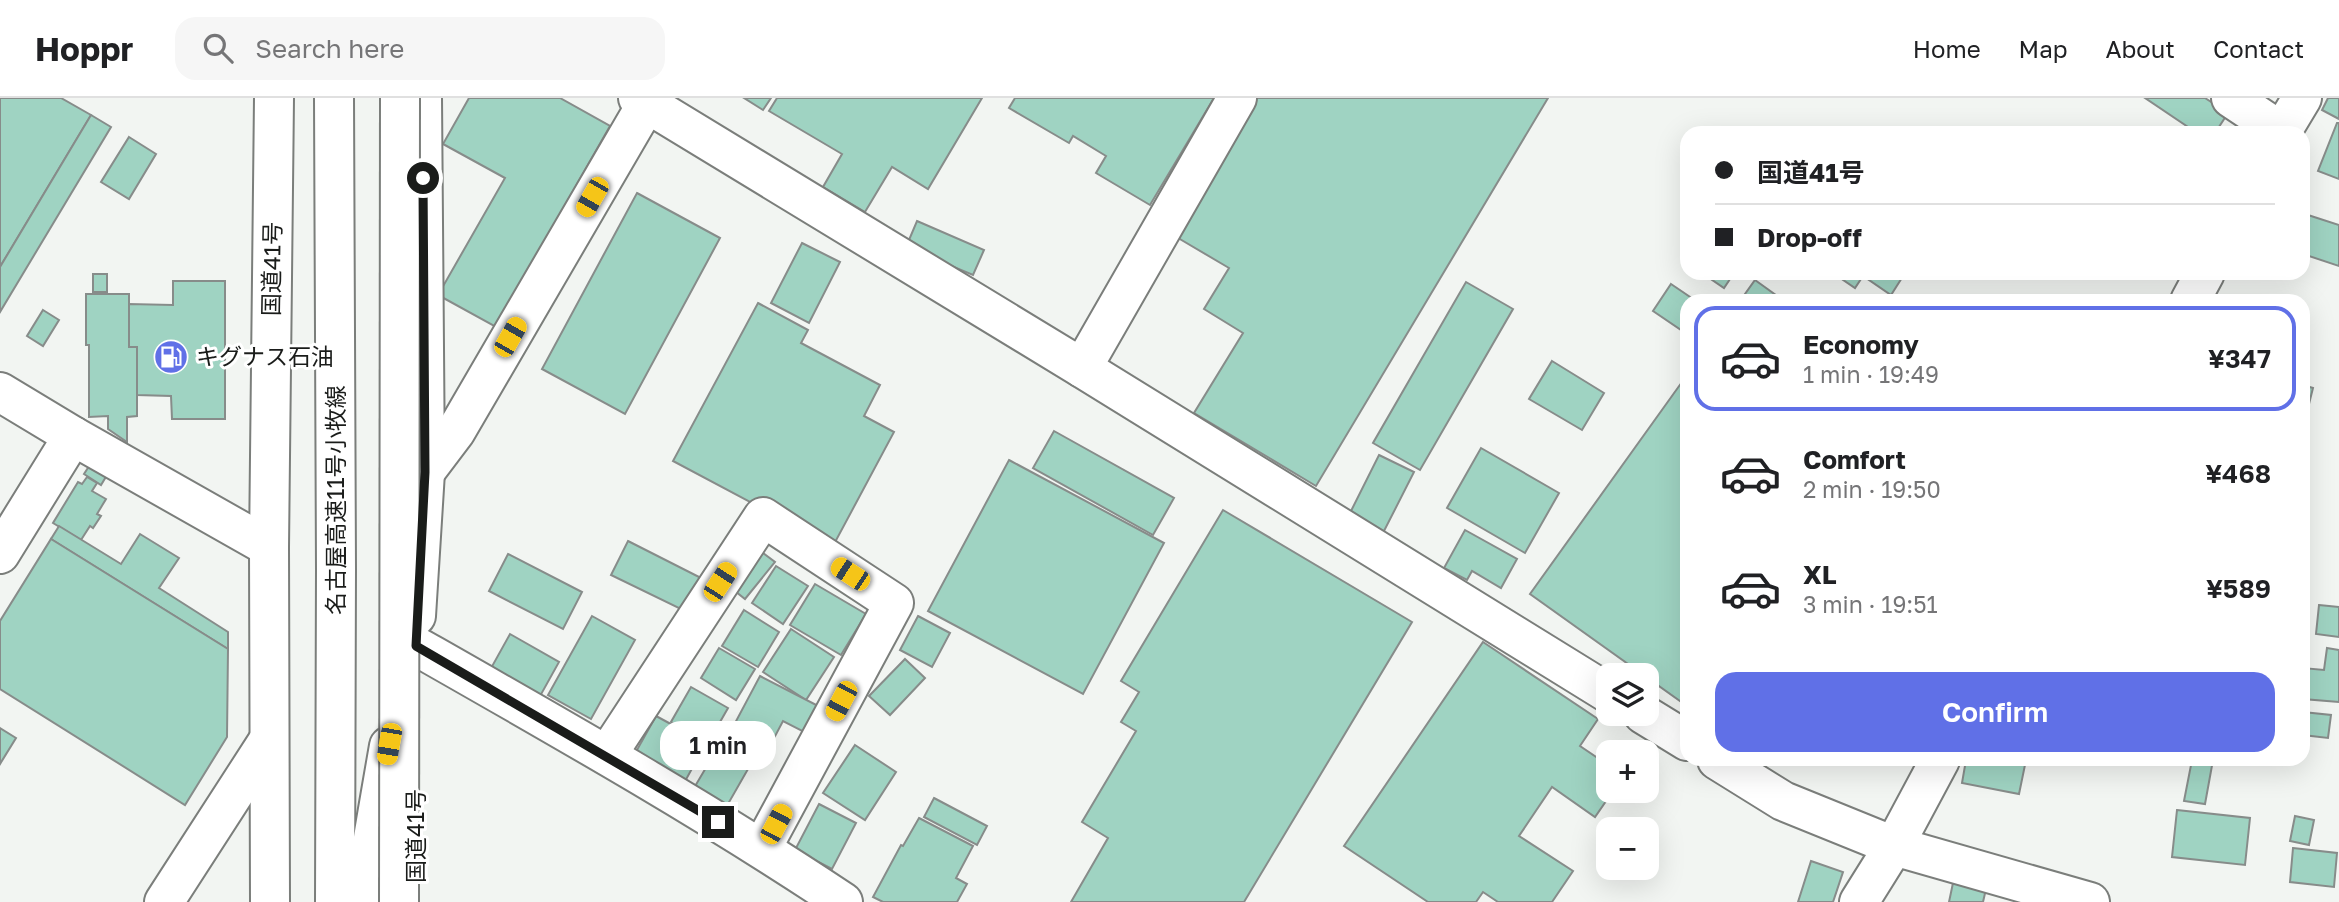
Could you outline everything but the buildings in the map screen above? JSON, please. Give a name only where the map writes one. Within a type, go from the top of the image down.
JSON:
[{"type":"main road","name":"国道41号","points":[[270,902],[268,547],[274,98]]},
{"type":"main road","name":"名古屋高速11号小牧線","points":[[334,98],[337,569],[334,902]]},
{"type":"main road","points":[[337,569],[359,477],[359,98]]},
{"type":"main road","points":[[399,902],[400,98]]},
{"type":"main road","name":"国道41号","points":[[416,902],[417,589],[425,472],[422,98]]},
{"type":"main road","points":[[1082,368],[1237,98]]},
{"type":"main road","points":[[2231,98],[2272,126]]},
{"type":"main road","points":[[2285,126],[2302,98]]},
{"type":"main road","points":[[425,472],[456,430],[645,100],[1596,685]]},
{"type":"main road","points":[[0,392],[268,547]]},
{"type":"main road","points":[[0,554],[73,436]]},
{"type":"main road","points":[[607,755],[763,517],[894,603],[762,848]]},
{"type":"main road","points":[[362,902],[417,589]]},
{"type":"main road","points":[[416,646],[607,755],[762,848],[843,902]]},
{"type":"main road","points":[[1659,724],[1680,737]]},
{"type":"main road","points":[[164,902],[268,741]]},
{"type":"main road","points":[[1727,766],[1783,801],[1894,845],[2090,902]]},
{"type":"main road","points":[[1859,902],[1937,766]]},
{"type":"place","name":"キグナス石油","points":[[171,357]]},
{"type":"route","points":[[423,178],[425,472],[416,646],[718,822]]}]
